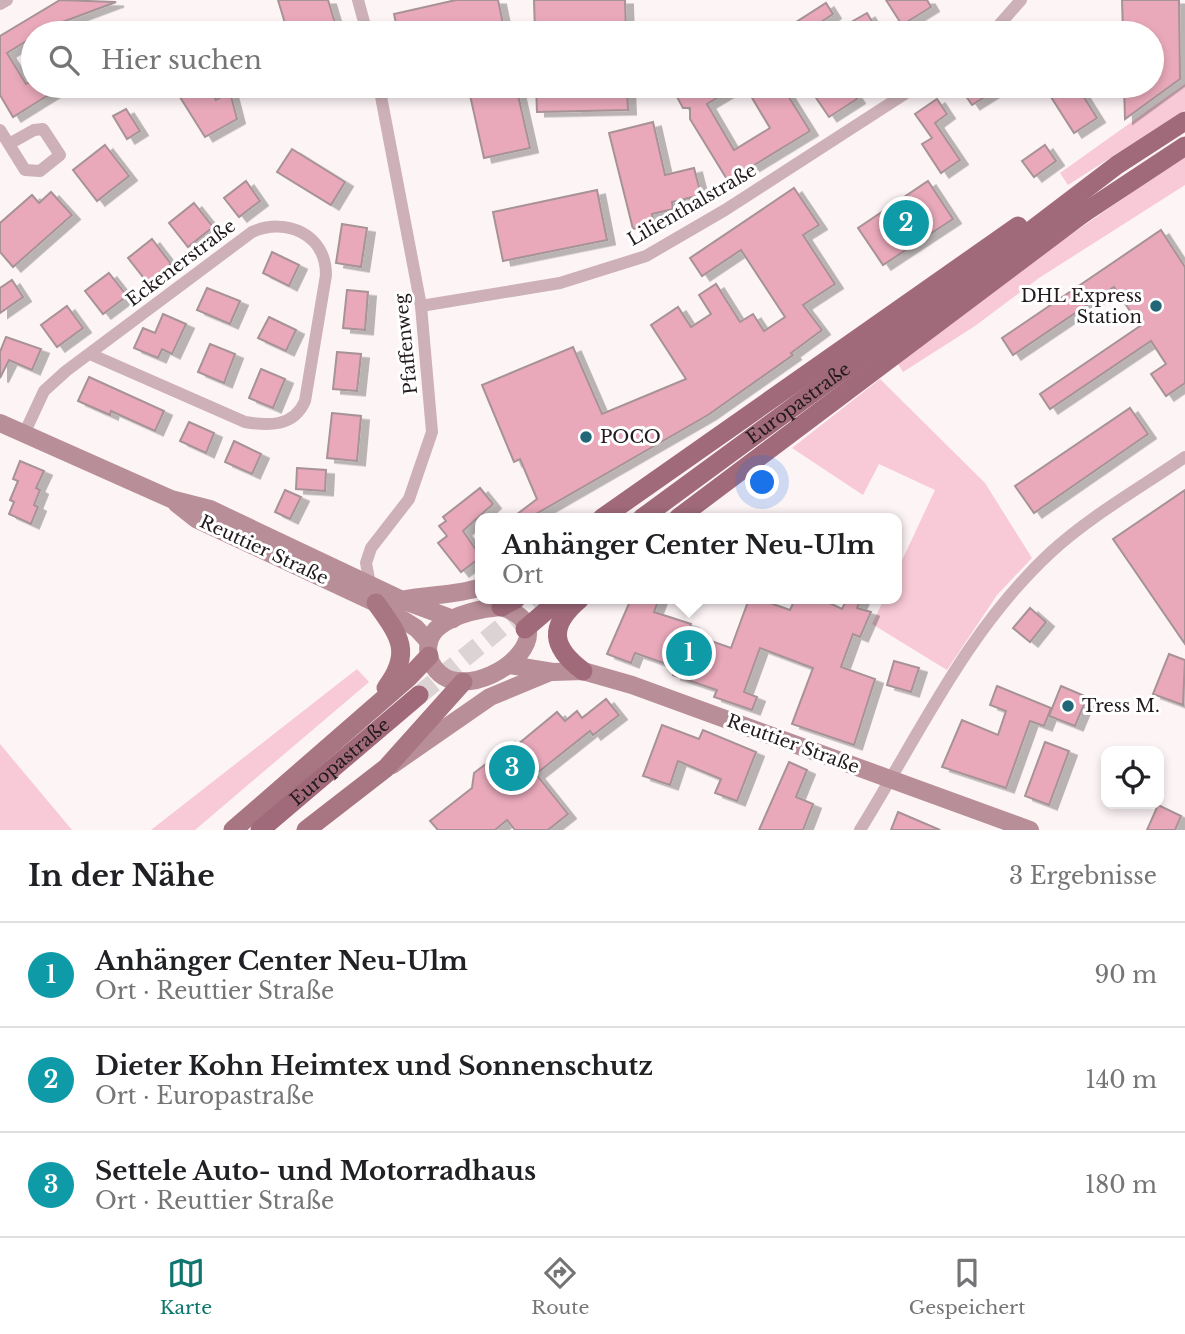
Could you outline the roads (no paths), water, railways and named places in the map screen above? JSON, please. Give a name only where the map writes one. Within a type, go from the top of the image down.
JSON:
[{"type":"highway","name":"Europastraße","points":[[649,513],[957,287],[1117,164],[1185,121]]},
{"type":"highway","name":"Europastraße","points":[[957,287],[1085,212],[1185,146]]},
{"type":"highway","points":[[610,513],[995,241],[1117,164]]},
{"type":"highway","points":[[685,513],[1085,212]]},
{"type":"highway","points":[[526,638],[556,604]]},
{"type":"highway","points":[[575,604],[559,623],[557,637],[563,653],[583,671]]},
{"type":"highway","name":"Europastraße","points":[[260,830],[419,695]]},
{"type":"main road","name":"Reuttier Straße","points":[[0,423],[171,499],[196,519],[373,593],[402,600],[453,619]]},
{"type":"main road","points":[[402,600],[430,593],[454,595],[475,589]]},
{"type":"main road","name":"Reuttier Straße","points":[[373,593],[416,628],[429,649],[438,673],[449,680],[463,682],[510,665],[553,671],[583,671],[644,688],[1030,830]]},
{"type":"main road","points":[[373,593],[397,634],[402,652],[398,670],[373,705]]},
{"type":"main road","points":[[233,830],[373,705],[409,677],[429,649],[440,625],[506,604]]},
{"type":"main road","points":[[306,830],[386,768],[490,697],[553,671],[526,638],[510,604]]},
{"type":"main road","name":"Reuttier Straße","points":[[510,665],[526,638]]},
{"type":"main road","points":[[386,768],[463,682]]},
{"type":"street","points":[[0,4],[7,0]]},
{"type":"street","points":[[358,0],[364,21]]},
{"type":"street","points":[[1003,21],[1021,0]]},
{"type":"street","name":"Pfaffenweg","points":[[373,593],[366,563],[371,548],[409,499],[432,432],[421,306],[381,98]]},
{"type":"street","name":"Lilienthalstraße","points":[[421,306],[561,283],[646,256],[693,230],[897,98]]},
{"type":"street","points":[[0,130],[9,144]]},
{"type":"street","name":"Eckenerstraße","points":[[24,434],[44,391],[90,354],[262,228],[280,226],[303,232],[313,240],[324,258],[326,275],[305,401],[296,414],[283,422],[269,425],[245,422],[90,354]]},
{"type":"street","points":[[860,830],[956,666],[1037,567],[1077,530],[1185,457]]},
{"type":"tunnel","points":[[419,695],[530,604]]},
{"type":"place","name":"Dieter Kohn Heimtex und Sonnenschutz","points":[[906,223]]},
{"type":"place","name":"DHL Express Station","points":[[1156,306]]},
{"type":"place","name":"POCO","points":[[586,437]]},
{"type":"place","name":"Anhänger Center Neu-Ulm","points":[[689,653]]},
{"type":"place","name":"Tress M.","points":[[1068,706]]},
{"type":"place","name":"Settele Auto- und Motorradhaus","points":[[512,768]]}]
